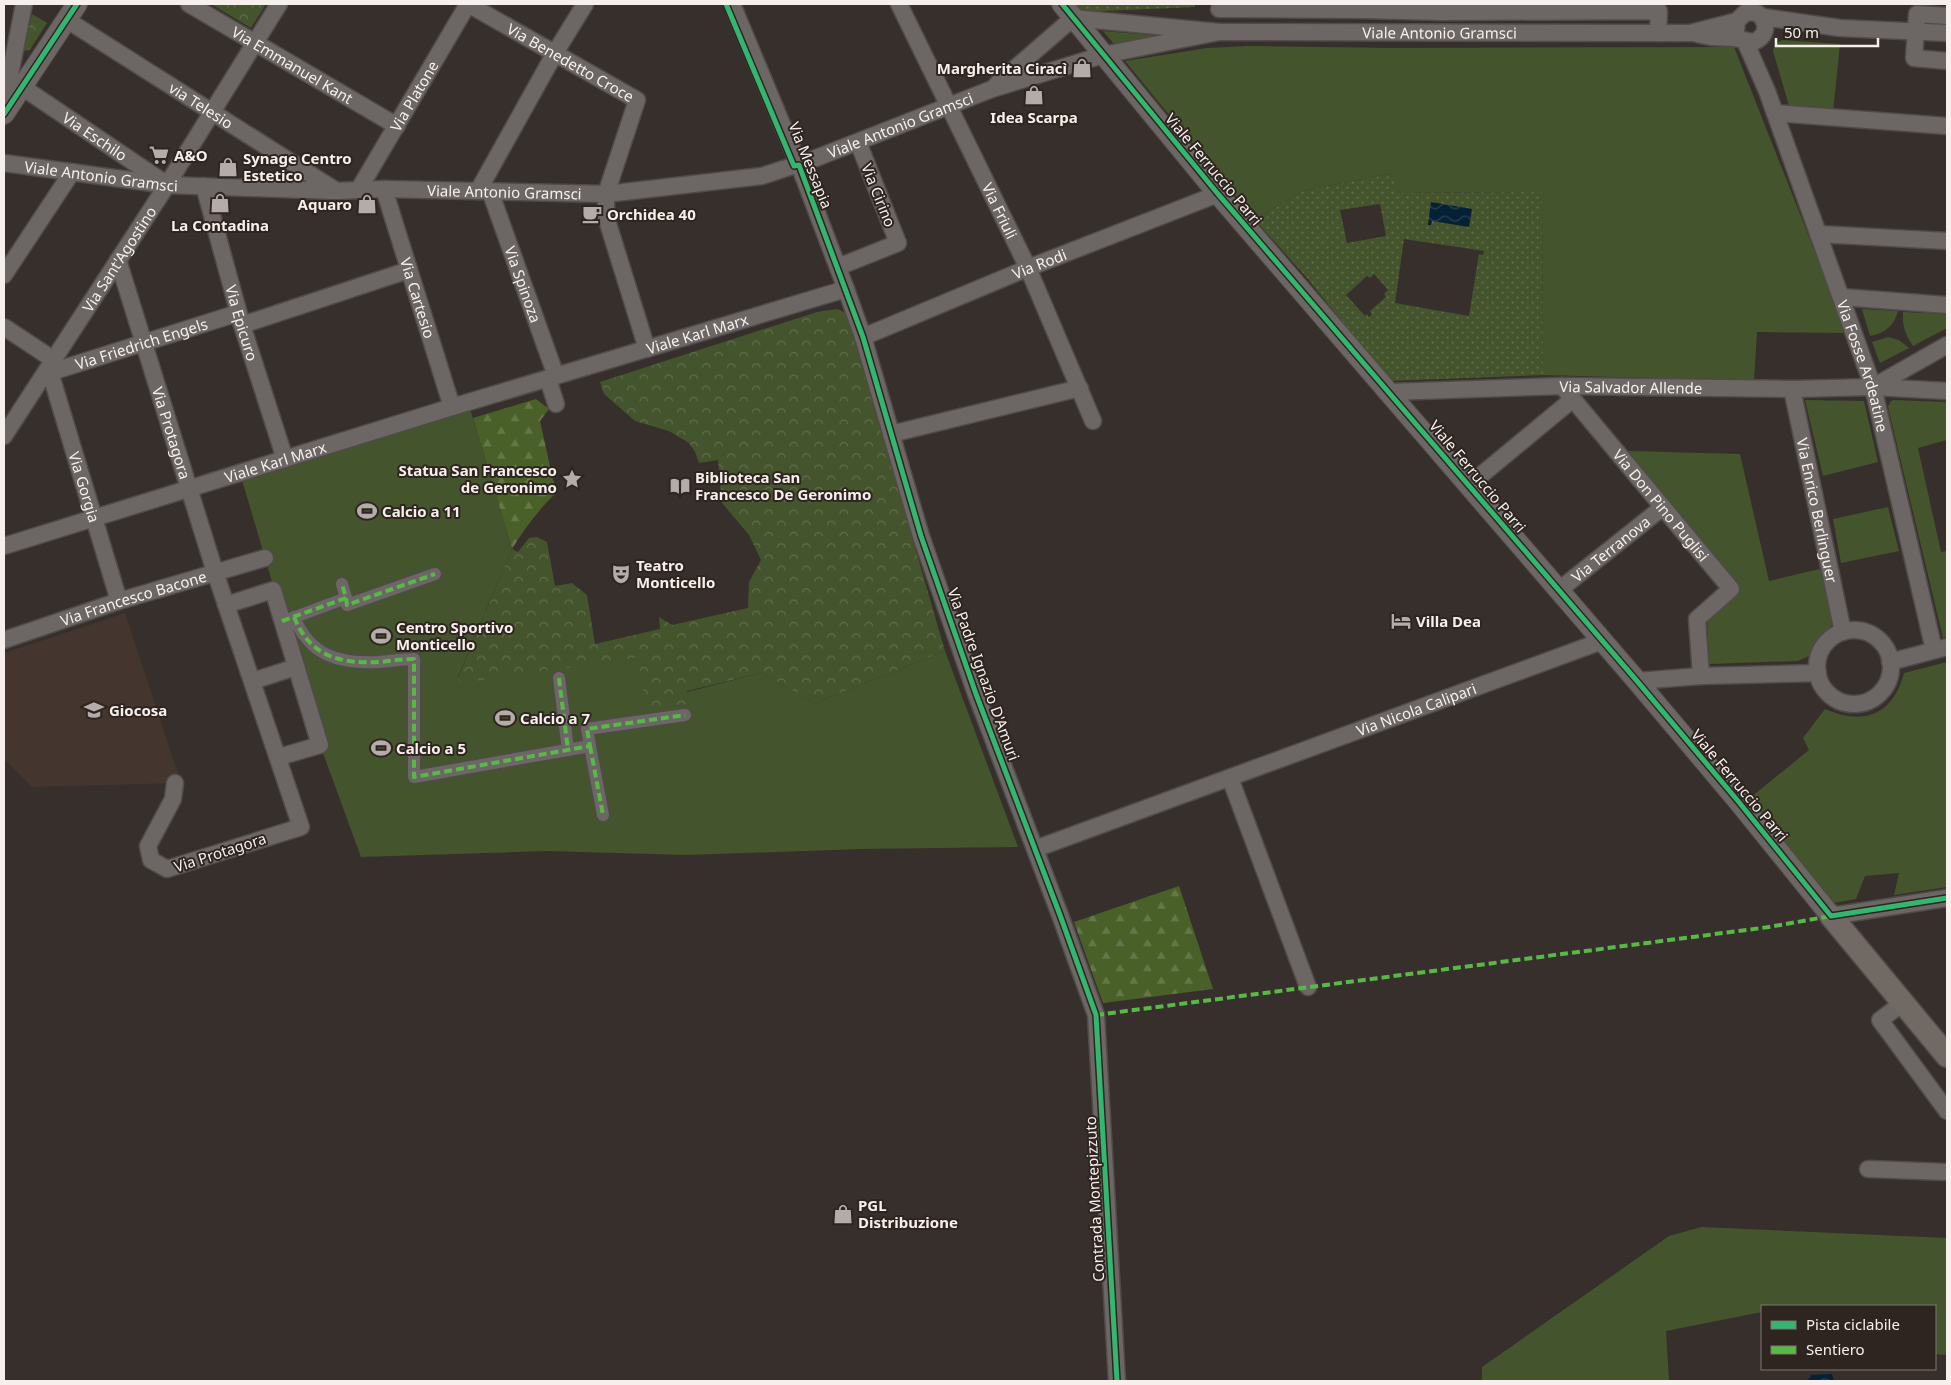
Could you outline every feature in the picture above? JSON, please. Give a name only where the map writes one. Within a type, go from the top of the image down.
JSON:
[{"type":"main road","points":[[1831,916],[1947,1056]]},
{"type":"street","points":[[4,114],[15,71],[24,4]]},
{"type":"street","name":"Via Emmanuel Kant","points":[[189,4],[254,44],[397,126]]},
{"type":"street","name":"Via Sant'Agostino","points":[[4,436],[50,369],[280,4]]},
{"type":"street","name":"Via Benedetto Croce","points":[[468,4],[637,100],[606,194]]},
{"type":"street","name":"Via Platone","points":[[359,190],[468,4]]},
{"type":"street","points":[[484,191],[555,53],[585,4]]},
{"type":"street","name":"Via Messapia","points":[[732,4],[798,165],[863,337]]},
{"type":"street","name":"Via Friuli","points":[[899,4],[1028,268],[1094,421]]},
{"type":"street","points":[[1219,6],[1219,32]]},
{"type":"street","name":"Viale Antonio Gramsci","points":[[1219,6],[1522,8],[1659,12],[1658,33]]},
{"type":"street","points":[[1363,7],[1363,33]]},
{"type":"street","points":[[1443,8],[1444,33]]},
{"type":"street","points":[[1522,8],[1522,32]]},
{"type":"street","name":"Viale Antonio Gramsci","points":[[992,89],[1067,11],[1219,32],[1690,32],[1711,37],[1751,22],[1947,33]]},
{"type":"street","name":"Viale Ferruccio Parri","points":[[1067,11],[1218,194],[1637,681],[1831,916]]},
{"type":"street","points":[[15,71],[38,62],[72,12]]},
{"type":"street","name":"via Telesio","points":[[72,12],[212,112],[336,190]]},
{"type":"street","points":[[1947,16],[1917,14],[1914,58],[1947,61]]},
{"type":"street","name":"Via Fosse Ardeatine","points":[[1751,22],[1767,91],[1873,388],[1941,648]]},
{"type":"street","name":"Viale Antonio Gramsci","points":[[4,163],[167,185],[336,190],[384,189],[606,194],[762,176],[798,165],[992,89],[1104,55],[1219,32]]},
{"type":"street","points":[[4,105],[15,71]]},
{"type":"street","name":"Via Eschilo","points":[[15,71],[167,185]]},
{"type":"street","points":[[1775,113],[1947,126]]},
{"type":"street","name":"Via Cirino","points":[[838,267],[898,243],[858,142]]},
{"type":"street","points":[[4,275],[72,172]]},
{"type":"street","name":"Via Epicuro","points":[[204,186],[240,319],[286,459]]},
{"type":"street","name":"Via Cartesio","points":[[384,189],[452,407]]},
{"type":"street","name":"Via Spinoza","points":[[484,191],[552,377]]},
{"type":"street","points":[[606,194],[606,217],[647,349]]},
{"type":"street","name":"Via Rodi","points":[[863,337],[1028,268],[1218,194]]},
{"type":"street","points":[[1818,234],[1947,241]]},
{"type":"street","name":"Via Protagora","points":[[118,260],[215,572],[301,826],[167,869],[151,860],[148,846],[173,799],[175,783]]},
{"type":"street","name":"Via Friedrich Engels","points":[[50,369],[240,319],[409,270]]},
{"type":"street","name":"Viale Karl Marx","points":[[4,546],[452,407],[846,289]]},
{"type":"street","points":[[1840,297],[1947,305]]},
{"type":"street","points":[[4,327],[50,369]]},
{"type":"street","name":"Via Padre Ignazio D'Amuri","points":[[863,337],[921,536],[976,694],[1036,849],[1096,1015]]},
{"type":"street","points":[[1873,388],[1947,345]]},
{"type":"street","name":"Via Gorgia","points":[[50,369],[119,601]]},
{"type":"street","points":[[552,377],[556,404]]},
{"type":"street","name":"Via Salvador Allende","points":[[1390,392],[1562,386],[1792,389],[1873,388],[1947,391]]},
{"type":"street","name":"Via Don Pino Puglisi","points":[[1562,386],[1731,589],[1697,619],[1701,676]]},
{"type":"street","points":[[891,434],[1080,388]]},
{"type":"street","name":"Via Enrico Berlinguer","points":[[1792,389],[1843,632]]},
{"type":"street","points":[[1468,486],[1573,399]]},
{"type":"street","name":"Via Terranova","points":[[1559,590],[1663,507]]},
{"type":"street","name":"Via Francesco Bacone","points":[[4,640],[119,601],[265,558]]},
{"type":"street","points":[[342,584],[348,605],[435,574]]},
{"type":"street","points":[[226,605],[273,590],[288,619],[296,667],[320,745],[279,758]]},
{"type":"street","points":[[288,619],[346,598]]},
{"type":"street","points":[[288,619],[299,629],[312,647],[328,657],[355,662],[414,659],[414,777],[590,746]]},
{"type":"street","points":[[1861,631],[1870,634],[1884,646],[1890,662],[1888,680],[1879,694],[1872,699],[1854,704],[1838,700],[1830,695],[1824,689],[1818,672],[1819,655],[1823,648],[1828,641],[1843,632],[1861,631]]},
{"type":"street","name":"Via Nicola Calipari","points":[[1036,849],[1602,640]]},
{"type":"street","points":[[1890,662],[1941,648]]},
{"type":"street","points":[[253,681],[296,667]]},
{"type":"street","points":[[1637,681],[1701,676],[1818,672]]},
{"type":"street","points":[[559,678],[568,750]]},
{"type":"street","points":[[603,815],[587,728],[686,715]]},
{"type":"street","points":[[1230,778],[1308,987]]},
{"type":"street","points":[[1831,916],[1947,898]]},
{"type":"street","points":[[1903,1003],[1880,1020],[1947,1111]]},
{"type":"street","name":"Contrada Montepizzuto","points":[[1096,1015],[1117,1381]]},
{"type":"street","points":[[1868,1169],[1947,1172]]},
{"type":"shaded area","points":[[125,613],[181,783],[32,787],[4,759],[4,653]]},
{"type":"green space","points":[[211,4],[266,4],[251,28]]},
{"type":"green space","points":[[1076,4],[1195,4],[1195,7],[1080,12]]},
{"type":"green space","points":[[32,14],[47,23],[31,48],[23,51]]},
{"type":"green space","points":[[1103,31],[1164,36],[1114,44]]},
{"type":"green space","points":[[1782,40],[1840,44],[1833,112],[1790,109],[1773,51],[1775,44]]},
{"type":"green space","points":[[1248,46],[1393,48],[1734,47],[1847,333],[1757,332],[1754,381],[1543,375],[1542,192],[1394,193],[1394,173],[1302,191],[1255,220],[1125,61],[1207,48]]},
{"type":"green space","points":[[1394,173],[1394,193],[1542,192],[1543,375],[1389,381],[1307,278],[1255,220],[1302,191]],"holes":[[[1380,204],[1386,236],[1347,243],[1340,210]],[[1404,239],[1484,251],[1483,255],[1479,254],[1469,316],[1395,303]],[[1374,274],[1388,290],[1384,294],[1386,297],[1370,311],[1372,314],[1369,317],[1367,314],[1365,316],[1346,295],[1367,276],[1370,278]]]},
{"type":"green space","points":[[837,309],[846,313],[850,323],[945,651],[815,703],[761,673],[687,691],[687,704],[647,707],[637,658],[461,683],[458,678],[512,549],[518,552],[529,538],[537,537],[547,542],[555,586],[572,583],[587,595],[595,644],[660,629],[659,617],[672,625],[748,608],[749,582],[761,560],[749,535],[722,503],[718,460],[699,463],[689,443],[669,431],[635,421],[604,394],[600,382],[817,312]]},
{"type":"green space","points":[[1862,309],[1898,311],[1894,321],[1888,328],[1870,336]]},
{"type":"green space","points":[[1903,312],[1947,314],[1947,328],[1913,346],[1905,330]]},
{"type":"green space","points":[[1888,337],[1899,340],[1909,348],[1880,363],[1872,342]]},
{"type":"green space","points":[[536,399],[549,409],[540,421],[556,493],[532,520],[512,549],[473,418]]},
{"type":"green space","points":[[1805,400],[1864,401],[1878,462],[1823,476]]},
{"type":"green space","points":[[1893,400],[1947,402],[1947,440],[1918,448],[1941,552],[1947,551],[1947,637],[1943,638],[1888,407]]},
{"type":"green space","name":"Centro Sportivo Monticello","points":[[468,402],[512,549],[458,677],[638,658],[687,704],[687,692],[761,673],[815,703],[945,651],[1018,847],[861,849],[687,855],[546,851],[361,857],[320,745],[240,473]]},
{"type":"green space","points":[[1628,451],[1740,454],[1769,581],[1824,568],[1834,623],[1815,642],[1809,656],[1798,661],[1709,664],[1707,618],[1740,588]]},
{"type":"green space","points":[[1888,507],[1899,551],[1841,563],[1833,519]]},
{"type":"green space","points":[[1947,662],[1947,887],[1894,895],[1899,873],[1865,876],[1856,899],[1834,903],[1745,802],[1809,750],[1803,738],[1825,709],[1852,716],[1864,716],[1875,713],[1892,699],[1904,673]]},
{"type":"green space","points":[[1179,886],[1213,989],[1103,1003],[1074,922]]},
{"type":"green space","points":[[1702,1227],[1947,1238],[1947,1355],[1936,1354],[1936,1305],[1761,1305],[1761,1312],[1666,1331],[1669,1381],[1482,1381],[1482,1367],[1669,1236]]},
{"type":"water","points":[[1431,202],[1472,209],[1469,227],[1432,221],[1431,225],[1428,225]]},
{"type":"water","points":[[1832,1374],[1834,1381],[1807,1381],[1807,1378],[1810,1378],[1811,1375]]},
{"type":"marked path","points":[[346,598],[347,605],[435,574]]},
{"type":"marked path","points":[[282,621],[346,598],[342,584]]},
{"type":"marked path","points":[[294,617],[308,641],[317,649],[339,659],[365,662],[414,659],[414,777],[590,746],[587,729],[685,715]]},
{"type":"marked path","points":[[559,678],[568,750]]},
{"type":"marked path","points":[[590,746],[603,815]]},
{"type":"marked path","points":[[1096,1015],[1769,927],[1831,916]]},
{"type":"cycle path","points":[[4,114],[77,4]]},
{"type":"cycle path","points":[[726,4],[794,166],[799,165],[863,337],[921,536],[976,694],[1096,1015],[1117,1381]]},
{"type":"cycle path","points":[[1062,4],[1218,194],[1637,681],[1831,916],[1947,898]]},
{"type":"place","name":"Margherita Ciracì","points":[[1082,68]]},
{"type":"place","name":"Idea Scarpa","points":[[1034,95]]},
{"type":"place","name":"A&O","points":[[159,155]]},
{"type":"place","name":"Synage Centro Estetico","points":[[228,167]]},
{"type":"place","name":"La Contadina","points":[[220,203]]},
{"type":"place","name":"Aquaro","points":[[367,204]]},
{"type":"place","name":"Orchidea 40","points":[[592,214]]},
{"type":"place","name":"Statua San Francesco de Geronimo","points":[[572,479]]},
{"type":"place","name":"Biblioteca San Francesco De Geronimo","points":[[680,486]]},
{"type":"place","name":"Calcio a 11","points":[[367,511]]},
{"type":"place","name":"Teatro Monticello","points":[[621,574]]},
{"type":"place","name":"Villa Dea","points":[[1401,621]]},
{"type":"place","name":"Centro Sportivo Monticello","points":[[381,636]]},
{"type":"place","name":"Giocosa","points":[[94,710]]},
{"type":"place","name":"Calcio a 7","points":[[505,718]]},
{"type":"place","name":"Calcio a 5","points":[[381,748]]},
{"type":"place","name":"PGL Distribuzione","points":[[843,1214]]}]
